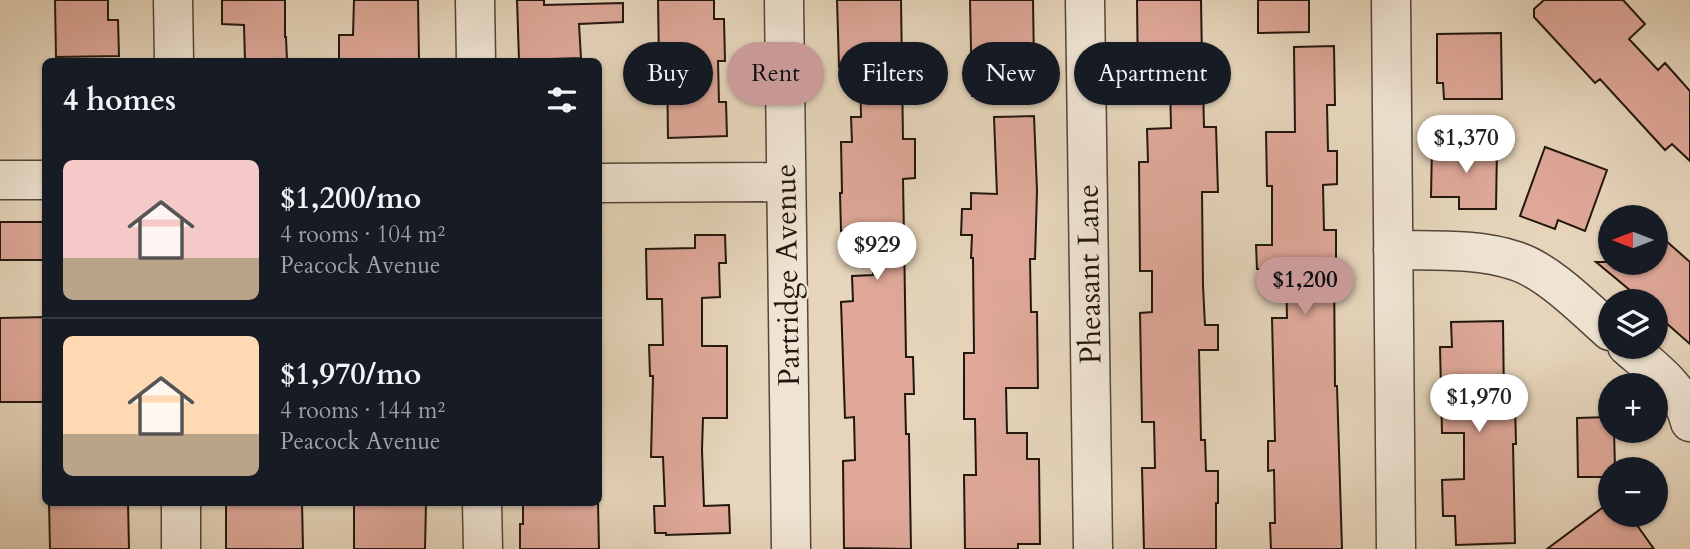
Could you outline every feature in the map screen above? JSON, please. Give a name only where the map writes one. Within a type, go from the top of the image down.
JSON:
[{"type":"street","points":[[173,0],[174,58]]},
{"type":"street","points":[[475,0],[476,58]]},
{"type":"street","name":"Partridge Avenue","points":[[784,0],[791,549]]},
{"type":"street","name":"Pheasant Lane","points":[[1085,0],[1093,549]]},
{"type":"street","points":[[1391,0],[1396,549]]},
{"type":"street","points":[[0,180],[42,180]]},
{"type":"street","points":[[602,184],[786,182]]},
{"type":"street","points":[[1394,250],[1481,252],[1518,261],[1552,281],[1598,321]]},
{"type":"street","points":[[1642,359],[1665,379],[1687,407],[1690,422]]},
{"type":"street","points":[[181,506],[181,549]]},
{"type":"street","points":[[482,506],[483,549]]},
{"type":"building","points":[[55,0],[108,0],[108,20],[118,20],[119,56],[56,57]]},
{"type":"building","points":[[222,0],[285,0],[287,58],[245,58],[244,25],[222,24]]},
{"type":"building","points":[[354,0],[418,0],[419,58],[339,58],[339,35],[353,35]]},
{"type":"building","points":[[517,0],[544,0],[544,5],[623,3],[623,22],[579,24],[581,58],[519,58]]},
{"type":"building","points":[[658,0],[714,0],[714,19],[724,19],[725,61],[718,61],[719,102],[726,102],[727,136],[668,138],[668,105],[713,105],[713,42],[659,42]]},
{"type":"building","points":[[837,0],[901,0],[902,42],[838,42]]},
{"type":"building","points":[[970,0],[1033,0],[1034,42],[971,42]]},
{"type":"building","points":[[1137,0],[1201,0],[1202,42],[1138,42]]},
{"type":"building","points":[[1258,0],[1309,0],[1309,32],[1258,33]]},
{"type":"building","points":[[1544,0],[1623,0],[1645,24],[1629,39],[1658,70],[1665,63],[1690,91],[1690,161],[1672,144],[1665,150],[1600,79],[1595,83],[1534,17],[1534,9]]},
{"type":"building","points":[[1501,33],[1502,99],[1444,99],[1443,83],[1437,83],[1437,34]]},
{"type":"building","points":[[1334,46],[1335,105],[1327,105],[1328,151],[1337,151],[1337,184],[1323,185],[1324,230],[1336,230],[1335,386],[1342,549],[1271,549],[1270,523],[1275,523],[1274,470],[1268,471],[1268,441],[1275,441],[1272,318],[1287,318],[1286,269],[1257,269],[1256,245],[1272,245],[1272,186],[1267,186],[1266,132],[1295,132],[1294,47]]},
{"type":"building","points":[[861,105],[903,105],[903,139],[915,139],[915,178],[903,179],[906,357],[913,357],[914,394],[905,394],[906,434],[909,434],[911,549],[844,548],[843,461],[855,460],[854,417],[845,418],[841,302],[853,301],[852,276],[873,275],[872,230],[841,231],[841,142],[852,142],[851,117],[861,117]]},
{"type":"building","points":[[1170,105],[1203,105],[1204,127],[1216,127],[1218,192],[1202,192],[1205,325],[1218,325],[1218,350],[1199,350],[1201,440],[1205,440],[1206,471],[1218,471],[1216,549],[1144,549],[1142,468],[1155,468],[1154,422],[1142,422],[1140,313],[1152,312],[1152,271],[1140,271],[1139,162],[1148,162],[1147,129],[1171,128]]},
{"type":"building","points":[[1034,116],[1037,191],[1035,259],[1030,259],[1031,312],[1037,312],[1038,388],[1006,388],[1007,433],[1027,433],[1027,459],[1039,459],[1040,544],[1018,544],[1018,549],[965,549],[964,475],[976,475],[975,419],[964,419],[964,353],[974,353],[972,235],[961,235],[962,209],[971,209],[971,193],[997,194],[994,117]]},
{"type":"building","points":[[1432,145],[1497,146],[1496,209],[1459,209],[1459,197],[1431,197]]},
{"type":"building","points":[[1545,147],[1607,170],[1585,231],[1558,220],[1555,229],[1520,216]]},
{"type":"building","points":[[0,222],[42,222],[42,260],[0,260]]},
{"type":"building","points":[[695,235],[725,235],[726,263],[719,263],[720,297],[702,298],[702,346],[727,346],[727,418],[703,418],[702,450],[704,506],[729,505],[730,533],[666,535],[655,533],[654,506],[665,506],[663,457],[651,457],[653,376],[650,376],[649,345],[663,345],[662,299],[647,299],[646,249],[695,248]]},
{"type":"building","points":[[1668,243],[1690,262],[1690,344],[1668,325],[1668,289],[1629,289],[1612,275],[1668,275]]},
{"type":"building","points":[[42,317],[42,402],[0,402],[0,318]]},
{"type":"building","points":[[1503,321],[1504,402],[1515,402],[1515,543],[1456,545],[1455,516],[1443,516],[1442,480],[1464,479],[1464,433],[1442,433],[1440,347],[1452,347],[1451,322]]},
{"type":"building","points":[[1598,417],[1598,443],[1614,443],[1615,457],[1598,457],[1598,477],[1578,477],[1577,418]]},
{"type":"building","points":[[49,506],[128,506],[129,549],[50,549]]},
{"type":"building","points":[[226,506],[302,506],[303,549],[226,549]]},
{"type":"building","points":[[354,506],[426,506],[425,549],[354,549]]},
{"type":"building","points":[[523,506],[598,506],[599,549],[520,549],[520,524],[523,524]]},
{"type":"building","points":[[1598,511],[1598,527],[1638,527],[1654,549],[1547,549]]}]
